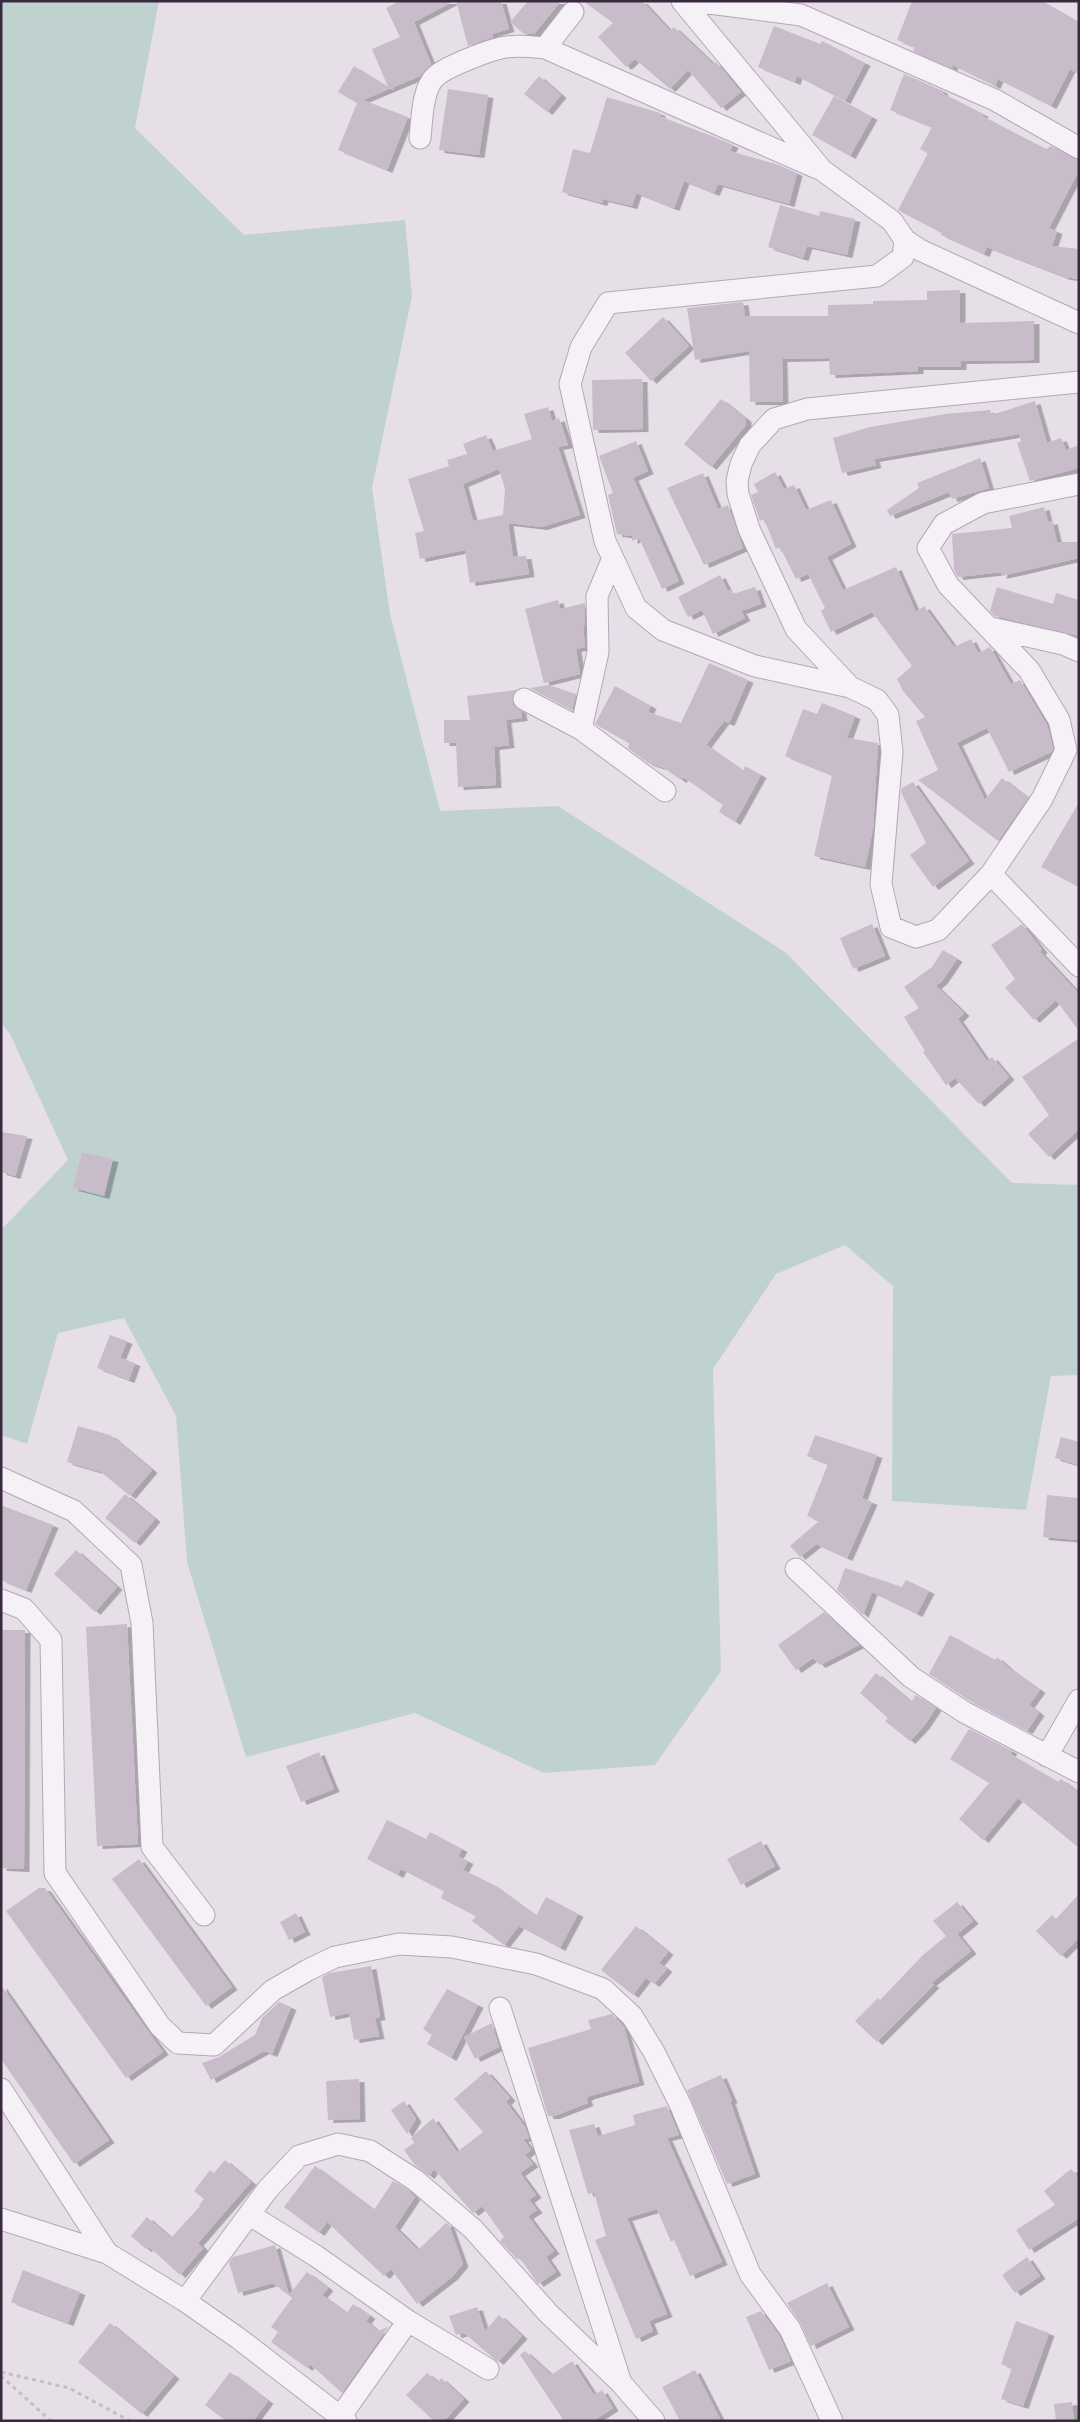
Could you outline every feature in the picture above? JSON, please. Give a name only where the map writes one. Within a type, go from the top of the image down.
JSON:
[{"type":"street","points":[[682,1],[822,170]]},
{"type":"street","points":[[694,1],[801,14],[995,100],[1079,148]]},
{"type":"street","points":[[545,48],[573,12]]},
{"type":"street","points":[[420,138],[424,99],[435,76],[461,62],[506,47],[545,48],[822,170],[892,221],[909,249],[1079,323]]},
{"type":"street","points":[[909,249],[876,276],[608,303],[581,347],[570,384],[605,541],[636,608],[663,630],[755,666],[850,687],[877,700],[888,715],[892,752],[881,884],[891,927],[916,937],[938,930],[991,874],[1042,800],[1066,750],[1058,720],[1029,670],[948,585],[928,548],[944,524],[983,503],[1079,484]]},
{"type":"street","points":[[850,687],[796,630],[749,529],[738,494],[737,481],[741,464],[750,445],[774,419],[807,409],[1079,382]]},
{"type":"street","points":[[581,729],[598,652],[597,596],[613,558]]},
{"type":"street","points":[[991,628],[1063,644],[1079,651]]},
{"type":"street","points":[[524,699],[581,729],[664,791]]},
{"type":"street","points":[[991,874],[1079,966]]},
{"type":"street","points":[[1,1478],[74,1511],[131,1565],[142,1623],[152,1846],[204,1915]]},
{"type":"street","points":[[796,1569],[911,1677],[964,1712],[1079,1772]]},
{"type":"street","points":[[1,1600],[24,1609],[51,1640],[55,1873],[160,2026],[178,2043],[214,2045],[273,1990],[308,1970],[335,1957],[399,1944],[452,1947],[536,1964],[603,1989],[632,2016],[654,2052],[681,2106],[750,2274],[790,2329],[832,2421]]},
{"type":"street","points":[[1047,1756],[1079,1700]]},
{"type":"street","points":[[500,2008],[621,2383]]},
{"type":"street","points":[[1,2089],[107,2253]]},
{"type":"street","points":[[185,2301],[268,2189],[300,2156],[338,2144],[370,2151],[415,2180],[473,2229],[548,2313],[621,2383],[654,2421]]},
{"type":"street","points":[[250,2215],[316,2256],[408,2321],[488,2369]]},
{"type":"street","points":[[1,2219],[107,2253],[185,2301],[238,2338],[343,2419],[408,2321]]},
{"type":"path","points":[[1,2372],[69,2388],[130,2421]]},
{"type":"path","points":[[1,2376],[51,2421]]},
{"type":"shaded area","points":[[1,1],[159,1],[135,128],[244,235],[405,220],[412,296],[372,488],[390,614],[440,811],[558,806],[785,952],[1012,1183],[1079,1185],[1079,1375],[1051,1376],[1026,1510],[892,1501],[893,1286],[845,1245],[776,1274],[713,1369],[721,1671],[655,1765],[544,1773],[415,1713],[246,1757],[187,1562],[176,1416],[124,1318],[58,1333],[27,1444],[1,1435],[1,1230],[68,1160],[10,1034],[1,1023]]},
{"type":"building","points":[[400,1],[454,1],[414,22],[431,64],[420,76],[363,100],[408,117],[387,170],[338,150],[357,103],[338,92],[354,66],[388,87],[372,49],[400,37],[386,8]]},
{"type":"building","points":[[456,1],[501,1],[509,29],[492,34],[493,37],[468,46]]},
{"type":"building","points":[[528,1],[561,1],[534,34],[524,34],[510,22]]},
{"type":"building","points":[[583,1],[642,1],[670,31],[674,27],[713,64],[716,62],[741,92],[721,108],[688,70],[670,89],[635,59],[626,67],[598,37],[613,23]]},
{"type":"building","points":[[912,1],[1042,1],[1079,22],[1079,74],[1070,69],[1051,106],[998,79],[995,86],[953,65],[952,68],[913,51],[915,47],[897,40]]},
{"type":"building","points":[[774,26],[820,44],[822,41],[865,63],[845,101],[797,76],[795,82],[758,67]]},
{"type":"building","points":[[904,74],[943,91],[942,93],[983,114],[982,116],[1046,149],[1051,146],[1079,160],[1079,170],[1049,228],[1057,231],[1052,246],[1079,249],[1079,279],[1065,277],[987,247],[984,254],[941,235],[942,233],[898,210],[928,153],[920,149],[932,127],[890,110]]},
{"type":"building","points":[[539,76],[561,95],[547,112],[524,94]]},
{"type":"building","points":[[448,89],[488,95],[479,155],[439,150]]},
{"type":"building","points":[[834,96],[872,117],[850,156],[812,135]]},
{"type":"building","points":[[607,97],[660,113],[659,116],[733,145],[730,151],[779,165],[797,173],[789,204],[718,184],[714,193],[684,181],[674,208],[636,193],[632,206],[603,199],[602,203],[562,192],[573,149],[590,153]]},
{"type":"building","points":[[780,205],[819,216],[820,211],[855,219],[847,255],[807,246],[803,258],[768,247]]},
{"type":"building","points":[[960,290],[960,323],[1034,321],[1034,360],[961,361],[961,367],[918,367],[918,371],[830,375],[829,358],[782,359],[783,402],[750,402],[749,351],[695,360],[687,308],[743,302],[745,316],[828,316],[828,305],[873,304],[873,301],[927,300],[927,291]]},
{"type":"building","points":[[663,317],[689,346],[651,381],[625,353]]},
{"type":"building","points":[[642,379],[643,429],[593,430],[592,380]]},
{"type":"building","points":[[721,399],[746,419],[746,425],[711,467],[684,444]]},
{"type":"building","points":[[1035,401],[1047,443],[1061,438],[1066,450],[1079,445],[1079,468],[1030,481],[1017,443],[1021,441],[1019,434],[874,459],[876,465],[842,473],[833,438],[870,427],[945,414],[990,410],[991,415]]},
{"type":"building","points":[[548,407],[552,421],[559,418],[568,445],[558,447],[580,515],[542,527],[508,523],[513,557],[526,556],[529,574],[470,583],[465,550],[420,559],[415,533],[424,531],[408,479],[449,466],[447,460],[467,454],[463,444],[486,435],[493,451],[532,439],[524,414]],"holes":[[[499,469],[505,489],[503,515],[473,521],[463,484]]]},
{"type":"building","points":[[636,441],[648,471],[633,478],[679,581],[662,589],[639,538],[632,541],[632,536],[617,534],[608,495],[613,493],[599,456]]},
{"type":"building","points":[[980,458],[989,488],[952,499],[949,492],[890,516],[887,510],[919,488],[917,483]]},
{"type":"building","points":[[775,472],[784,489],[794,485],[806,510],[831,500],[851,544],[827,557],[843,590],[896,567],[916,612],[924,606],[954,647],[971,639],[978,653],[990,647],[1011,684],[1020,680],[1047,725],[1053,748],[1051,752],[1009,772],[987,728],[957,743],[985,800],[1002,778],[1028,798],[998,841],[918,780],[938,770],[916,721],[925,717],[903,691],[897,679],[912,666],[872,612],[831,632],[821,611],[825,608],[808,574],[796,579],[780,547],[776,549],[764,519],[760,521],[751,495],[758,492],[754,484]]},
{"type":"building","points":[[703,473],[718,509],[728,505],[743,548],[704,565],[667,488]]},
{"type":"building","points":[[1044,507],[1048,522],[1052,521],[1057,542],[1079,542],[1079,558],[1001,576],[1002,572],[958,577],[954,570],[952,534],[1012,528],[1009,516]]},
{"type":"building","points":[[720,575],[728,591],[730,590],[733,594],[755,587],[761,604],[741,611],[745,618],[713,634],[702,610],[688,617],[678,597]]},
{"type":"building","points":[[997,587],[1053,604],[1056,593],[1079,600],[1079,636],[995,616],[990,611]]},
{"type":"building","points":[[558,600],[560,609],[585,603],[585,625],[583,626],[585,647],[576,649],[580,674],[544,683],[525,609]]},
{"type":"building","points":[[709,663],[748,680],[729,723],[724,721],[706,745],[743,771],[745,766],[761,775],[735,822],[719,812],[723,805],[683,777],[681,780],[664,768],[648,763],[628,748],[629,743],[595,724],[615,686],[651,706],[648,712],[681,723]]},
{"type":"building","points":[[549,685],[576,694],[572,710],[530,688]]},
{"type":"building","points":[[516,690],[512,700],[514,706],[521,711],[522,718],[506,720],[509,745],[494,747],[496,785],[458,787],[456,743],[444,743],[444,720],[470,720],[467,696]]},
{"type":"building","points":[[822,703],[855,716],[847,738],[878,743],[873,829],[865,867],[814,856],[832,775],[785,756],[803,709],[817,714]]},
{"type":"building","points":[[913,782],[969,861],[933,887],[910,855],[926,843],[901,792],[902,788]]},
{"type":"building","points":[[1079,802],[1079,887],[1041,867]]},
{"type":"building","points":[[872,924],[885,956],[853,969],[840,938]]},
{"type":"building","points":[[1022,924],[1042,950],[1040,952],[1079,994],[1079,1031],[1056,1000],[1034,1020],[1005,988],[1015,979],[991,945]]},
{"type":"building","points":[[943,950],[957,959],[942,981],[936,986],[964,1013],[958,1019],[987,1061],[992,1057],[1009,1077],[979,1104],[955,1078],[946,1085],[923,1052],[925,1051],[904,1017],[919,1008],[904,987],[932,967]]},
{"type":"building","points":[[1079,1038],[1079,1129],[1049,1157],[1028,1134],[1049,1115],[1022,1077]]},
{"type":"building","points":[[1,1132],[27,1136],[15,1176],[1,1172]]},
{"type":"building","points":[[82,1152],[113,1159],[104,1196],[73,1188]]},
{"type":"building","points":[[110,1335],[127,1341],[120,1358],[135,1363],[129,1380],[97,1368]]},
{"type":"building","points":[[78,1426],[110,1435],[152,1470],[130,1496],[101,1472],[67,1462]]},
{"type":"building","points":[[815,1435],[877,1455],[862,1498],[872,1502],[847,1558],[816,1544],[800,1557],[790,1546],[819,1521],[807,1516],[828,1464],[807,1456]]},
{"type":"building","points":[[1061,1437],[1079,1442],[1079,1465],[1055,1458]]},
{"type":"building","points":[[125,1494],[155,1519],[135,1543],[105,1518]]},
{"type":"building","points":[[1047,1495],[1079,1498],[1079,1540],[1043,1537]]},
{"type":"building","points":[[1,1505],[53,1525],[26,1590],[1,1580]]},
{"type":"building","points":[[76,1550],[117,1587],[95,1612],[54,1574]]},
{"type":"building","points":[[845,1568],[902,1587],[906,1580],[929,1591],[917,1614],[872,1592],[863,1615],[837,1590]]},
{"type":"building","points":[[824,1612],[859,1645],[820,1665],[813,1658],[796,1670],[778,1645]]},
{"type":"building","points":[[127,1624],[138,1844],[97,1846],[86,1627]]},
{"type":"building","points":[[1,1630],[25,1630],[24,1869],[1,1868]]},
{"type":"building","points":[[950,1635],[995,1660],[997,1657],[1040,1690],[1029,1705],[1039,1713],[1027,1731],[970,1701],[929,1674]]},
{"type":"building","points":[[876,1673],[911,1702],[916,1695],[936,1708],[924,1726],[910,1741],[885,1721],[888,1718],[860,1693]]},
{"type":"building","points":[[969,1729],[1012,1751],[1010,1754],[1058,1782],[1061,1779],[1079,1793],[1079,1848],[1018,1798],[983,1840],[959,1819],[989,1783],[950,1759]]},
{"type":"building","points":[[319,1752],[334,1789],[301,1802],[286,1766]]},
{"type":"building","points":[[387,1820],[426,1839],[430,1832],[462,1849],[458,1856],[468,1861],[463,1870],[492,1884],[536,1916],[546,1897],[578,1914],[560,1948],[519,1926],[504,1945],[472,1921],[476,1916],[441,1898],[444,1891],[401,1869],[398,1875],[367,1859]]},
{"type":"building","points":[[761,1841],[775,1866],[741,1885],[727,1859]]},
{"type":"building","points":[[139,1859],[232,1987],[206,2006],[112,1879]]},
{"type":"building","points":[[39,1888],[45,1888],[163,2052],[126,2078],[6,1911]]},
{"type":"building","points":[[1079,1894],[1079,1938],[1061,1956],[1036,1931],[1052,1915],[1056,1919]]},
{"type":"building","points":[[957,1902],[973,1921],[957,1934],[971,1951],[931,1983],[934,1985],[877,2042],[855,2021],[878,1998],[880,2000],[924,1954],[946,1936],[933,1921]]},
{"type":"building","points":[[296,1913],[305,1932],[289,1940],[280,1922]]},
{"type":"building","points":[[636,1926],[668,1952],[659,1963],[667,1969],[654,1984],[646,1978],[633,1995],[601,1970]]},
{"type":"building","points":[[371,1966],[380,2017],[375,2018],[379,2036],[354,2040],[349,2013],[330,2017],[322,1977],[330,1973]]},
{"type":"building","points":[[1,1985],[109,2140],[74,2164],[1,2059]]},
{"type":"building","points":[[447,1989],[478,2005],[451,2058],[427,2044],[432,2035],[423,2029]]},
{"type":"building","points":[[279,2002],[291,2007],[272,2054],[264,2051],[211,2080],[202,2063],[219,2057],[255,2035],[262,2018]]},
{"type":"building","points":[[612,2014],[624,2027],[639,2082],[590,2096],[586,2098],[588,2103],[554,2116],[548,2116],[528,2048],[591,2029],[588,2020]]},
{"type":"building","points":[[492,2023],[499,2047],[475,2059],[464,2037]]},
{"type":"building","points":[[486,2071],[510,2098],[506,2102],[525,2127],[529,2138],[523,2139],[531,2150],[525,2155],[533,2164],[520,2173],[536,2195],[529,2200],[537,2210],[528,2216],[554,2251],[546,2257],[556,2272],[538,2284],[520,2258],[517,2259],[500,2241],[504,2237],[482,2206],[473,2213],[434,2169],[429,2176],[415,2165],[404,2150],[414,2143],[411,2138],[433,2118],[457,2152],[483,2132],[454,2099]]},
{"type":"building","points":[[721,2075],[732,2100],[730,2101],[755,2174],[727,2184],[687,2090]]},
{"type":"building","points":[[359,2079],[360,2119],[328,2120],[326,2081]]},
{"type":"building","points":[[404,2101],[416,2119],[407,2134],[391,2110]]},
{"type":"building","points":[[667,2106],[679,2135],[667,2138],[722,2262],[690,2276],[674,2240],[671,2242],[657,2209],[627,2218],[667,2314],[649,2321],[653,2331],[636,2339],[595,2240],[606,2236],[594,2192],[588,2194],[569,2130],[594,2124],[598,2136],[635,2125],[633,2115]]},
{"type":"building","points":[[225,2160],[251,2182],[198,2243],[203,2248],[180,2275],[149,2247],[146,2249],[131,2236],[147,2217],[171,2238],[204,2199],[194,2191],[210,2170],[214,2173]]},
{"type":"building","points":[[315,2166],[374,2210],[393,2181],[408,2190],[415,2197],[395,2227],[418,2250],[446,2223],[449,2225],[463,2264],[452,2277],[417,2304],[391,2269],[384,2276],[327,2222],[319,2233],[284,2207]]},
{"type":"building","points":[[1071,2169],[1079,2178],[1079,2218],[1029,2250],[1016,2230],[1055,2205],[1044,2191]]},
{"type":"building","points":[[275,2245],[289,2295],[307,2272],[328,2288],[322,2295],[347,2313],[353,2304],[370,2316],[366,2321],[378,2331],[388,2327],[342,2393],[310,2364],[307,2368],[271,2342],[278,2332],[271,2327],[292,2298],[273,2283],[238,2293],[229,2262],[233,2257]]},
{"type":"building","points":[[1027,2257],[1040,2276],[1015,2293],[1002,2275]]},
{"type":"building","points":[[23,2270],[80,2292],[68,2323],[11,2302]]},
{"type":"building","points":[[827,2283],[849,2327],[811,2346],[801,2324],[787,2303]]},
{"type":"building","points":[[477,2307],[485,2331],[499,2315],[522,2336],[498,2362],[464,2333],[456,2335],[449,2316]]},
{"type":"building","points":[[761,2311],[779,2335],[791,2361],[769,2370],[746,2317]]},
{"type":"building","points":[[1016,2321],[1049,2333],[1023,2406],[1001,2399],[1012,2368],[1001,2364]]},
{"type":"building","points":[[110,2323],[174,2376],[142,2414],[78,2362]]},
{"type":"building","points":[[525,2351],[551,2375],[572,2361],[594,2395],[602,2390],[613,2408],[593,2421],[564,2421],[520,2355]]},
{"type":"building","points":[[695,2370],[721,2421],[680,2421],[662,2387]]},
{"type":"building","points":[[230,2372],[268,2401],[253,2421],[226,2421],[205,2405]]},
{"type":"building","points":[[427,2373],[438,2382],[441,2378],[464,2399],[444,2421],[434,2421],[406,2395]]},
{"type":"building","points":[[1072,2402],[1074,2421],[1056,2421],[1054,2404]]}]
